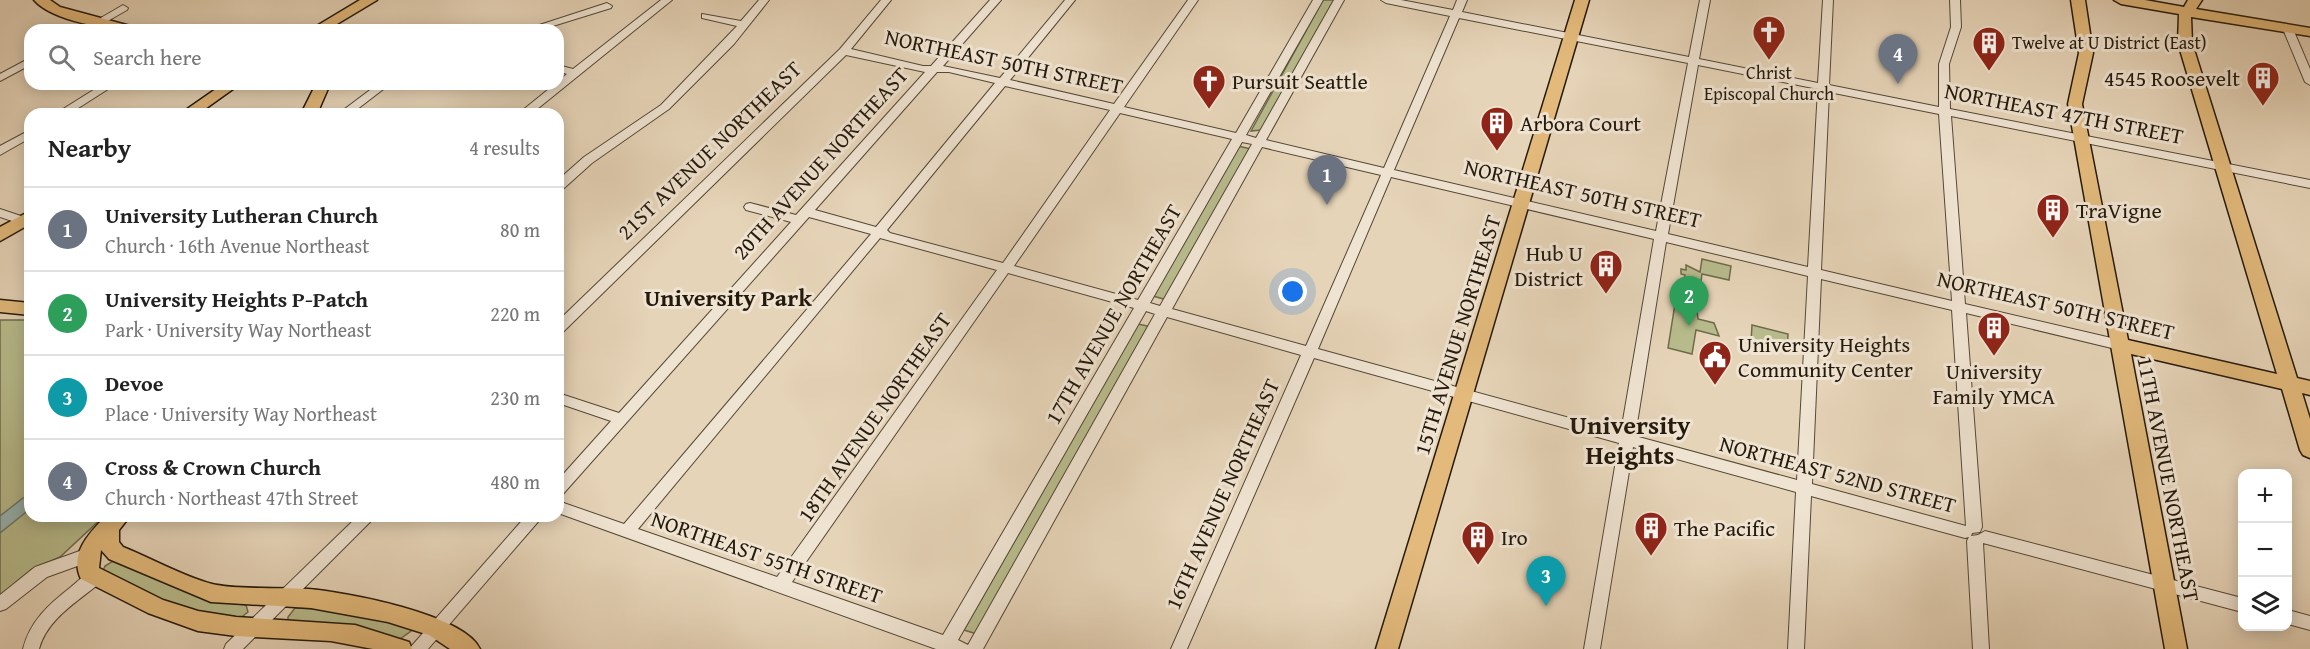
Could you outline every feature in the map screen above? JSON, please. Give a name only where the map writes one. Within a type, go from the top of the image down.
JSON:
[{"type":"main road","points":[[41,0],[55,10],[106,24]]},
{"type":"main road","points":[[328,24],[370,0]]},
{"type":"main road","name":"15TH AVENUE NORTHEAST","points":[[1387,649],[1462,393],[1523,203],[1582,0]]},
{"type":"main road","name":"11TH AVENUE NORTHEAST","points":[[2078,0],[2086,46],[2086,61],[2075,94],[2081,138],[2176,649]]},
{"type":"main road","points":[[2121,0],[2191,6],[2214,16],[2310,32]]},
{"type":"main road","points":[[2191,6],[2183,23],[2184,39],[2310,450]]},
{"type":"main road","points":[[2184,39],[2201,20],[2214,16]]},
{"type":"main road","points":[[197,108],[224,90]]},
{"type":"main road","points":[[312,108],[320,90]]},
{"type":"main road","points":[[0,235],[24,222]]},
{"type":"main road","points":[[0,306],[24,308]]},
{"type":"main road","name":"NORTHEAST 50TH STREET","points":[[2120,345],[2310,388]]},
{"type":"main road","points":[[114,522],[109,544],[116,553],[198,588],[226,596],[284,598],[363,606],[436,628],[469,649]]},
{"type":"main road","points":[[114,522],[94,543],[88,555],[87,566],[94,578],[182,617],[214,624],[340,631],[365,636],[401,649]]},
{"type":"street","points":[[564,81],[667,0]]},
{"type":"street","points":[[564,182],[588,160],[665,107],[744,25],[764,0]]},
{"type":"street","name":"21ST AVENUE NORTHEAST","points":[[564,323],[844,51],[886,0]]},
{"type":"street","name":"20TH AVENUE NORTHEAST","points":[[564,483],[996,0]]},
{"type":"street","points":[[627,531],[1070,0]]},
{"type":"street","name":"18TH AVENUE NORTHEAST","points":[[780,586],[1193,0]]},
{"type":"street","name":"17TH AVENUE NORTHEAST","points":[[950,647],[1142,305],[1318,0]]},
{"type":"street","name":"17TH AVENUE NORTHEAST","points":[[974,649],[1339,0]]},
{"type":"street","name":"NORTHEAST 47TH STREET","points":[[1386,0],[2310,184]]},
{"type":"street","name":"16TH AVENUE NORTHEAST","points":[[1179,649],[1462,0]]},
{"type":"street","points":[[1592,649],[1661,236],[1706,0]]},
{"type":"street","points":[[1796,649],[1828,0]]},
{"type":"street","points":[[1955,0],[1956,27],[1943,73],[1981,649]]},
{"type":"street","points":[[548,24],[607,6]]},
{"type":"street","points":[[96,24],[123,8]]},
{"type":"street","points":[[706,16],[744,25]]},
{"type":"street","points":[[2288,28],[2310,82]]},
{"type":"street","name":"NORTHEAST 50TH STREET","points":[[844,51],[923,69],[949,69],[2120,345]]},
{"type":"street","points":[[0,78],[24,64]]},
{"type":"street","points":[[564,70],[574,73]]},
{"type":"street","points":[[72,108],[101,90]]},
{"type":"street","points":[[352,108],[377,90]]},
{"type":"street","points":[[531,108],[553,90]]},
{"type":"street","points":[[0,151],[24,137]]},
{"type":"street","name":"NORTHEAST 52ND STREET","points":[[750,207],[877,233],[1975,535],[2238,604]]},
{"type":"street","points":[[0,213],[24,219]]},
{"type":"street","points":[[564,400],[621,419]]},
{"type":"street","name":"NORTHEAST 55TH STREET","points":[[564,509],[950,647]]},
{"type":"street","points":[[232,649],[362,522]]},
{"type":"street","points":[[417,649],[530,522]]},
{"type":"street","points":[[0,604],[41,572],[88,555]]},
{"type":"street","points":[[31,649],[33,639],[42,624],[94,578]]},
{"type":"street","points":[[2292,618],[2310,623]]},
{"type":"green space","points":[[1323,0],[1334,0],[1261,130],[1251,131]]},
{"type":"green space","points":[[1238,146],[1251,149],[1167,300],[1153,296]]},
{"type":"green space","points":[[1702,259],[1731,266],[1729,280],[1702,274],[1698,302],[1682,297],[1683,289],[1678,288],[1678,285],[1683,285],[1685,275],[1681,274],[1681,269],[1686,270],[1686,265],[1700,272]]},
{"type":"green space","points":[[1675,304],[1697,310],[1698,319],[1714,323],[1719,336],[1696,330],[1692,354],[1668,348]]},
{"type":"green space","points":[[0,320],[24,320],[24,522],[98,522],[60,557],[32,569],[0,596]]},
{"type":"green space","points":[[1138,324],[1152,327],[980,635],[964,630]]},
{"type":"green space","points":[[1752,325],[1788,334],[1787,352],[1751,343]]},
{"type":"green space","points":[[113,561],[229,603],[246,605],[248,612],[238,620],[185,611],[102,573],[105,566]]},
{"type":"green space","points":[[295,608],[342,610],[411,628],[411,631],[400,639],[288,622],[288,617]]},
{"type":"water","points":[[24,498],[24,514],[0,533],[0,516]]},
{"type":"place","name":"Christ Episcopal Church","points":[[1769,61]]},
{"type":"place","name":"Twelve at U District (East)","points":[[1989,72]]},
{"type":"place","name":"Cross & Crown Church","points":[[1898,84]]},
{"type":"place","name":"4545 Roosevelt","points":[[2263,107]]},
{"type":"place","name":"Pursuit Seattle","points":[[1209,110]]},
{"type":"place","name":"Arbora Court","points":[[1497,152]]},
{"type":"place","name":"University Lutheran Church","points":[[1327,205]]},
{"type":"place","name":"TraVigne","points":[[2053,239]]},
{"type":"place","name":"Hub U District","points":[[1606,295]]},
{"type":"place","name":"University Heights P-Patch","points":[[1689,326]]},
{"type":"place","name":"University Family YMCA","points":[[1994,357]]},
{"type":"place","name":"University Heights Community Center","points":[[1715,386]]},
{"type":"place","name":"The Pacific","points":[[1651,557]]},
{"type":"place","name":"Iro","points":[[1478,566]]},
{"type":"place","name":"Devoe","points":[[1546,606]]},
{"type":"district","name":"University Park","points":[[728,298]]},
{"type":"district","name":"University Heights","points":[[1630,440]]}]
